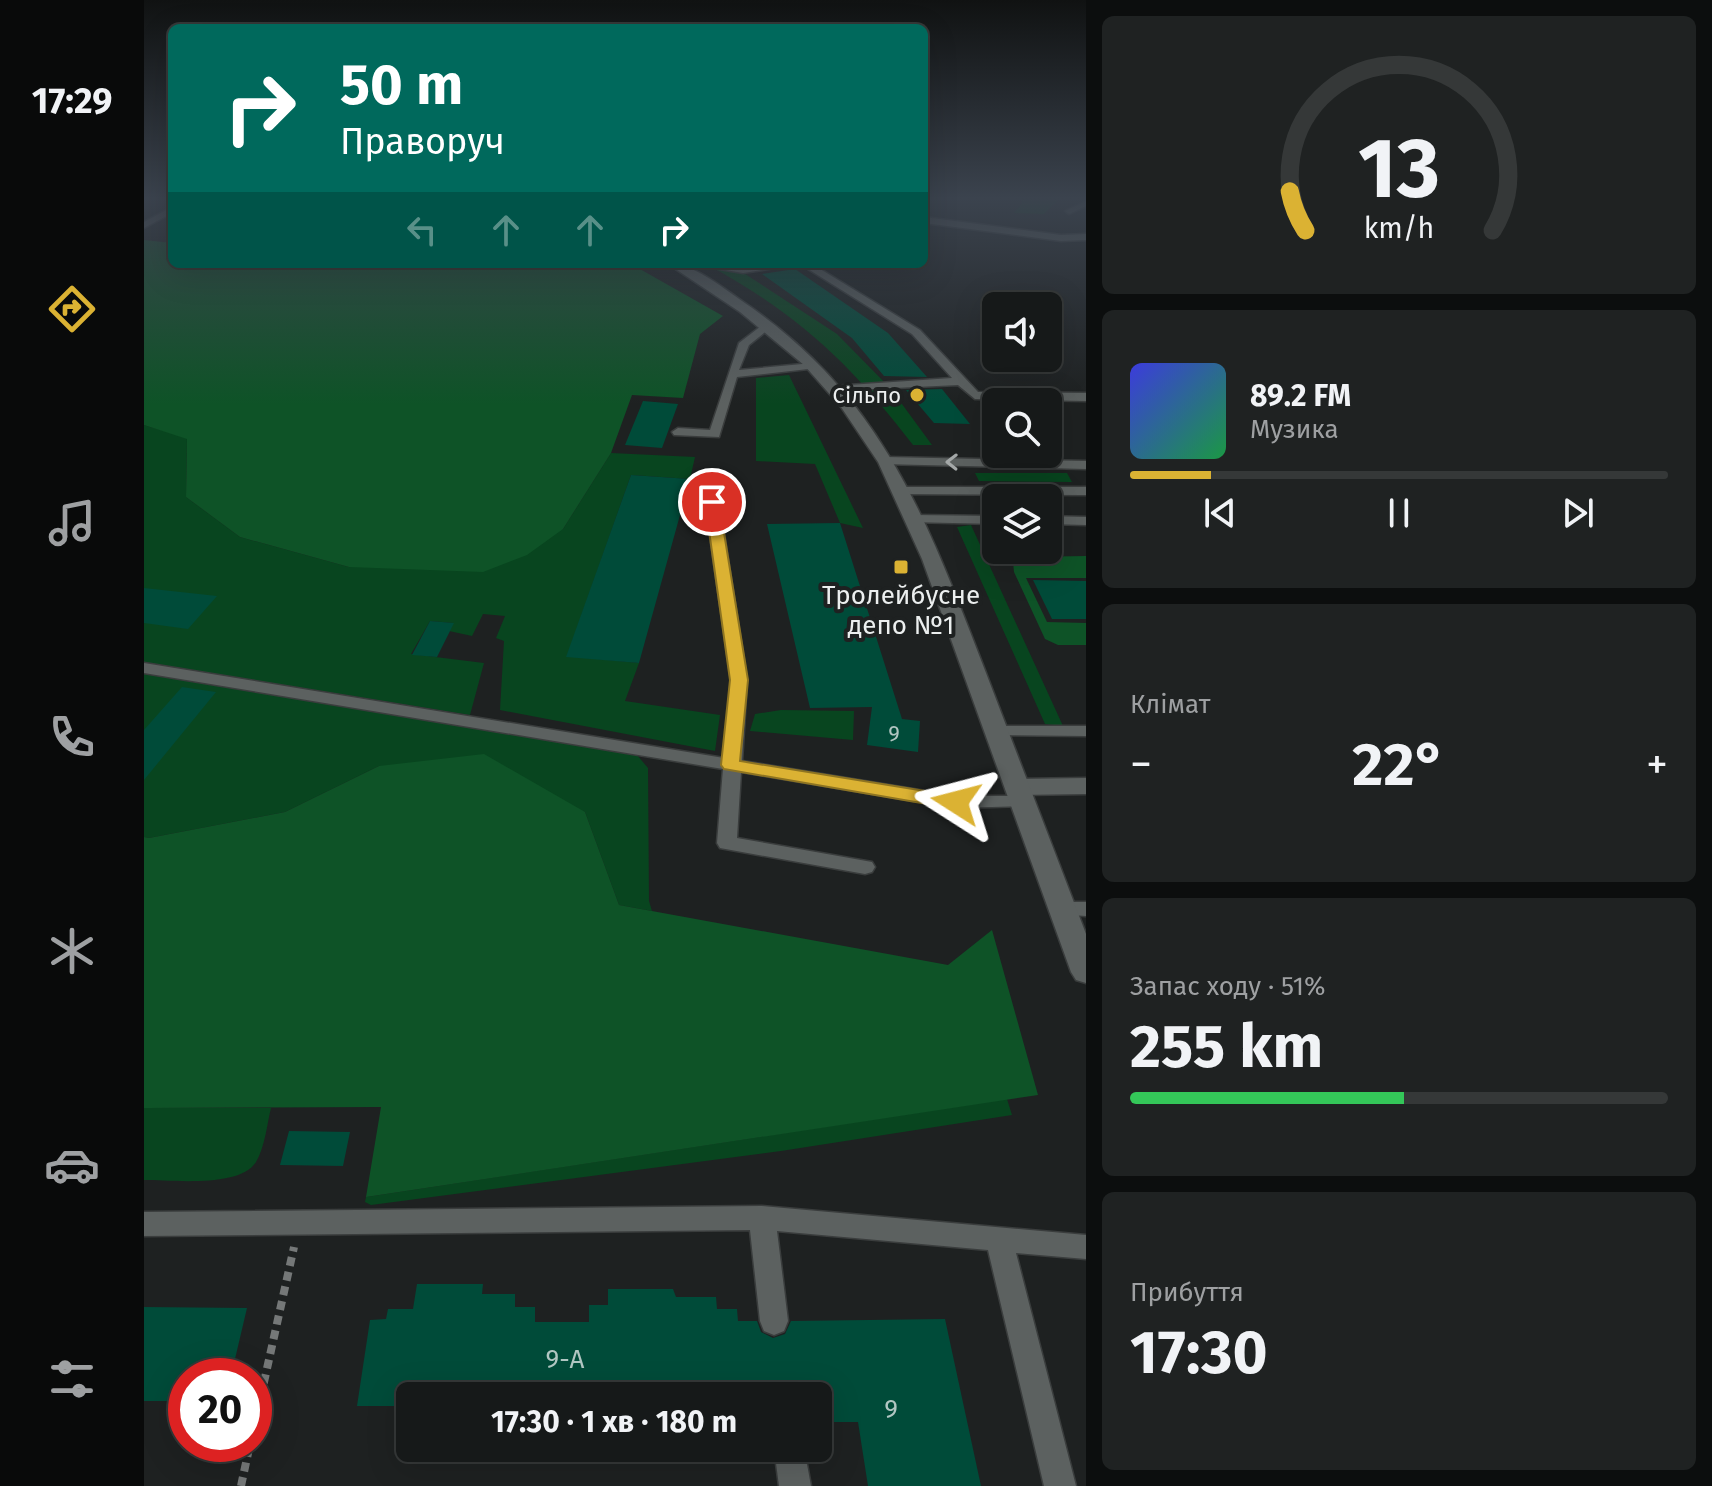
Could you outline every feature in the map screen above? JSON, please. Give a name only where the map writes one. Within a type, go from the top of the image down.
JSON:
[{"type":"main road","points":[[681,268],[738,302],[769,325],[813,366],[834,389],[886,461],[914,519],[1020,794],[1074,909],[1086,972]]},
{"type":"main road","points":[[1020,794],[1086,786]]},
{"type":"lane","points":[[727,268],[761,268]]},
{"type":"lane","points":[[812,268],[916,332],[975,395],[1086,397]]},
{"type":"lane","points":[[678,432],[715,434],[744,343],[769,325]]},
{"type":"lane","points":[[732,374],[813,366]]},
{"type":"lane","points":[[834,389],[961,381]]},
{"type":"lane","points":[[886,461],[1086,465]]},
{"type":"lane","points":[[901,491],[1086,491]]},
{"type":"lane","points":[[712,502],[739,680],[727,843],[865,867]]},
{"type":"lane","points":[[914,519],[982,520]]},
{"type":"lane","points":[[1062,520],[1086,521]]},
{"type":"lane","points":[[144,668],[956,802],[1020,794]]},
{"type":"lane","points":[[996,731],[1086,731]]},
{"type":"lane","points":[[762,1218],[774,1321]]},
{"type":"lane","points":[[144,1224],[762,1218],[1086,1247]]},
{"type":"lane","points":[[999,1239],[1060,1486]]},
{"type":"lane","points":[[791,1462],[795,1486]]},
{"type":"path","points":[[270,1358],[300,1223]]},
{"type":"path","points":[[241,1486],[246,1462]]},
{"type":"green space","points":[[144,265],[168,265],[168,268],[638,268],[723,316],[700,334],[683,398],[632,395],[611,453],[563,529],[527,555],[483,572],[349,567],[240,537],[186,497],[187,439],[144,425]]},
{"type":"green space","points":[[713,268],[736,268],[837,334],[891,389],[932,445],[913,445],[867,389],[820,342],[795,321]]},
{"type":"green space","points":[[789,375],[863,528],[840,523],[815,464],[756,461],[756,378]]},
{"type":"green space","points":[[144,425],[187,438],[186,497],[240,537],[349,567],[563,529],[611,453],[695,457],[690,479],[631,475],[567,656],[639,663],[625,701],[720,715],[715,751],[500,710],[504,641],[496,638],[505,616],[483,614],[472,636],[449,631],[453,623],[430,621],[411,654],[484,663],[470,715],[144,662]]},
{"type":"green space","points":[[975,473],[1067,473],[1072,482],[979,481]]},
{"type":"green space","points":[[971,525],[982,549],[982,564],[989,564],[1063,726],[1045,724],[957,527]]},
{"type":"green space","points":[[1062,556],[1086,556],[1086,578],[1026,578],[1047,622],[1086,623],[1086,645],[1058,645],[1045,639],[1014,572],[1013,564],[1062,564]]},
{"type":"green space","points":[[144,674],[637,755],[648,768],[649,901],[652,911],[619,905],[585,812],[379,766],[285,812],[144,837]]},
{"type":"green space","points":[[781,710],[854,711],[853,740],[750,731],[755,714]]},
{"type":"green space","points":[[484,754],[585,812],[619,905],[948,965],[992,930],[1038,1095],[366,1197],[381,1107],[144,1108],[144,837],[285,812],[379,766]]},
{"type":"green space","points":[[1007,1099],[1012,1115],[781,1151],[371,1205],[365,1202],[366,1197]]},
{"type":"green space","points":[[144,1108],[271,1108],[262,1149],[248,1170],[221,1179],[188,1181],[144,1180]]},
{"type":"building","points":[[795,269],[888,333],[927,377],[884,376],[852,338],[762,274]]},
{"type":"building","points":[[942,389],[970,424],[934,423],[906,390]]},
{"type":"building","points":[[643,401],[678,404],[662,448],[625,445]]},
{"type":"building","points":[[631,475],[690,479],[639,663],[566,657]]},
{"type":"building","points":[[840,523],[902,719],[920,721],[918,752],[867,745],[872,707],[810,708],[767,524]]},
{"type":"building","points":[[1033,580],[1086,581],[1086,619],[1052,619]]},
{"type":"building","points":[[144,588],[217,596],[188,629],[144,623]]},
{"type":"building","points":[[430,621],[454,623],[437,657],[412,655]]},
{"type":"building","points":[[182,687],[216,692],[144,780],[144,730]]},
{"type":"building","points":[[289,1131],[350,1132],[343,1166],[280,1165]]},
{"type":"building","points":[[417,1284],[483,1284],[482,1294],[515,1294],[515,1307],[535,1307],[535,1322],[589,1322],[589,1305],[608,1305],[608,1289],[673,1289],[676,1297],[716,1297],[717,1309],[737,1309],[738,1321],[757,1321],[761,1332],[773,1338],[785,1334],[791,1321],[945,1319],[981,1486],[868,1486],[858,1422],[832,1422],[832,1382],[396,1382],[396,1406],[357,1406],[370,1320],[386,1319],[388,1309],[413,1309]]},
{"type":"building","points":[[144,1307],[247,1308],[235,1358],[168,1358],[168,1401],[144,1401]]},
{"type":"place","name":"Сільпо","points":[[917,395]]},
{"type":"place","name":"Тролейбусне депо №1","points":[[901,567]]},
{"type":"route","points":[[712,502],[739,680],[731,765],[956,802]]}]
